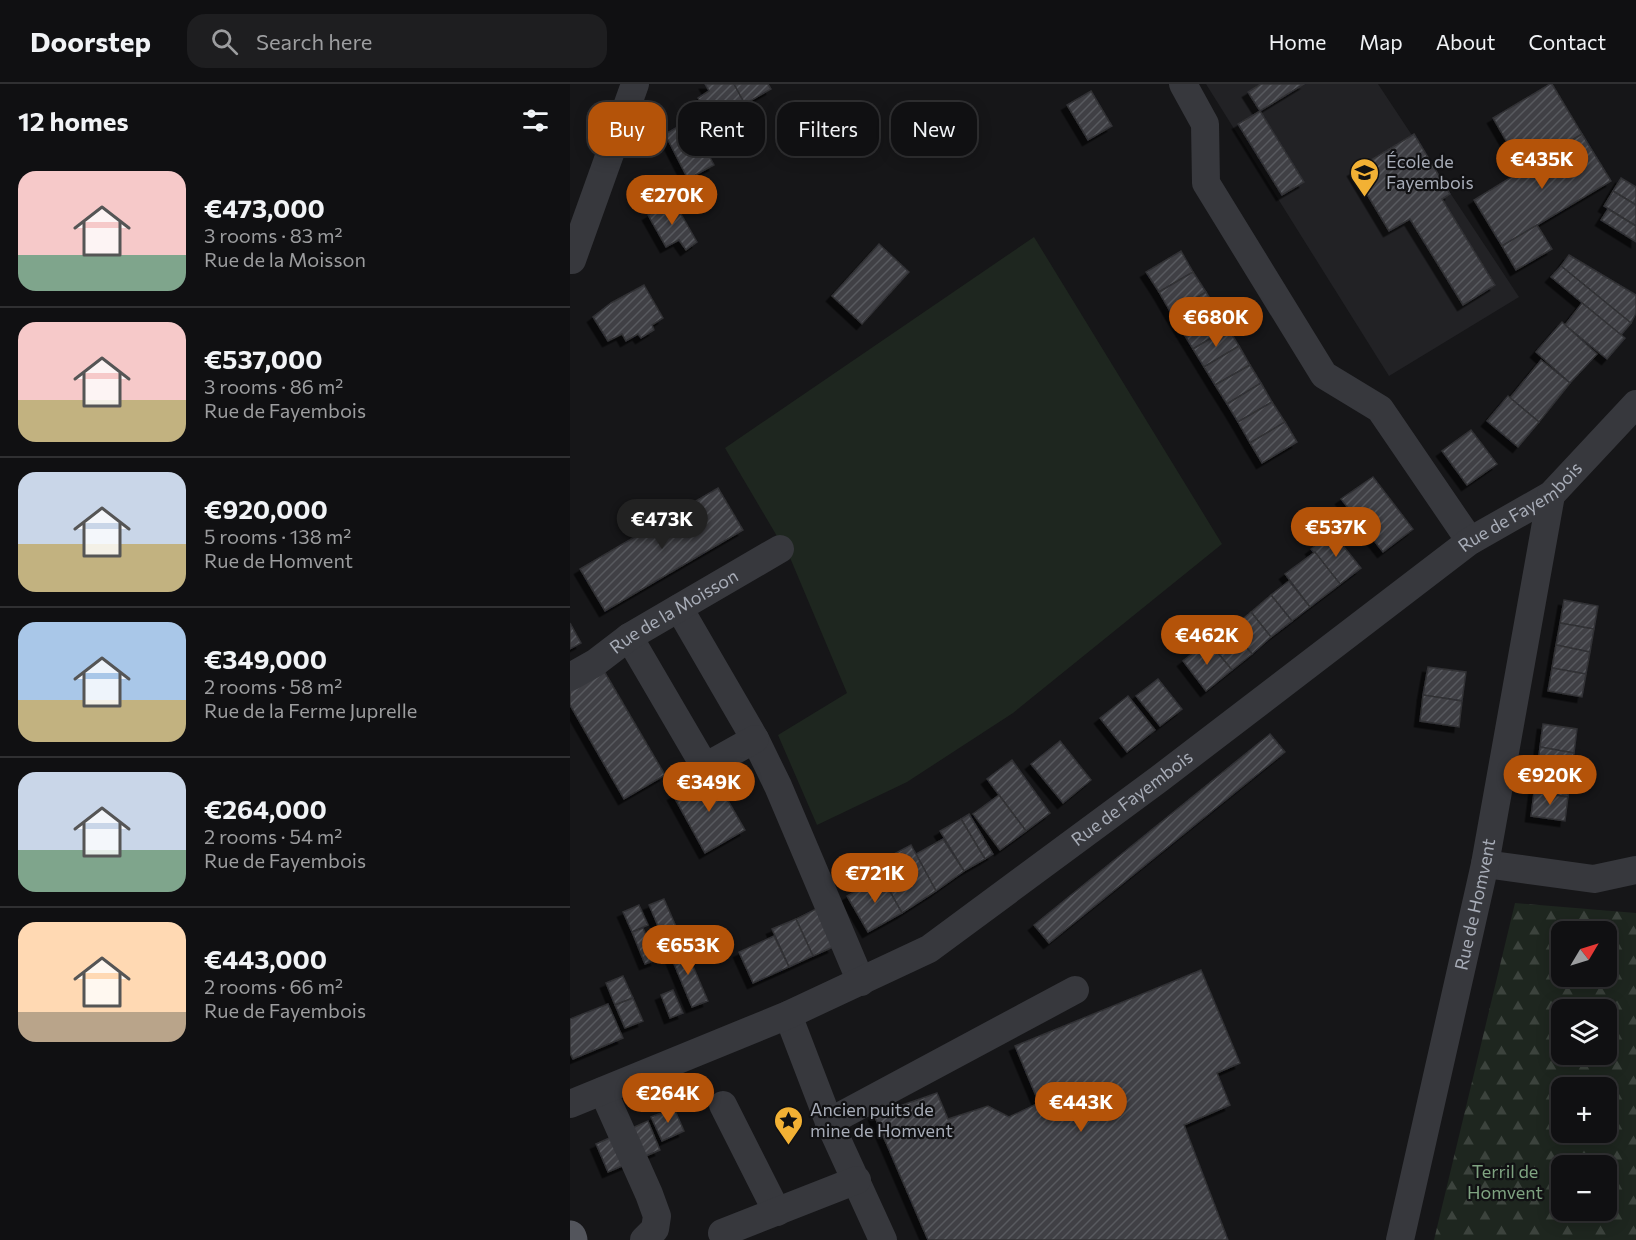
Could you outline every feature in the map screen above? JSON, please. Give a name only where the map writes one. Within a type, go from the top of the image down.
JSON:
[{"type":"street","points":[[572,260],[635,84]]},
{"type":"street","points":[[1183,84],[1205,124],[1206,183],[1324,375],[1380,409],[1470,541]]},
{"type":"street","name":"Rue de Fayembois","points":[[570,1104],[788,1015],[929,949],[1159,779],[1470,541],[1551,495],[1635,410]]},
{"type":"street","name":"Rue de Homvent","points":[[1400,1240],[1485,864],[1551,495]]},
{"type":"street","name":"Rue de la Moisson","points":[[570,677],[595,663],[629,637],[780,549]]},
{"type":"street","points":[[679,608],[755,739],[778,786],[861,982]]},
{"type":"street","points":[[629,637],[705,766],[755,739]]},
{"type":"street","points":[[1485,864],[1594,879],[1636,870]]},
{"type":"street","points":[[829,1122],[1075,990]]},
{"type":"street","points":[[788,1015],[829,1122],[883,1240]]},
{"type":"street","points":[[603,1091],[657,1216],[655,1229],[644,1240]]},
{"type":"street","points":[[723,1105],[777,1212]]},
{"type":"street","points":[[722,1233],[857,1180]]},
{"type":"shaded area","name":"École de Fayembois","points":[[1206,84],[1378,84],[1519,297],[1389,376]]},
{"type":"green space","points":[[1034,237],[1222,544],[1013,713],[907,782],[817,825],[778,735],[847,693],[791,560],[725,448]]},
{"type":"green space","name":"Terril de Homvent","points":[[1515,903],[1636,913],[1636,1240],[1434,1240]]},
{"type":"building","points":[[705,84],[734,84],[744,102],[700,102],[698,98],[709,91]]},
{"type":"building","points":[[734,84],[768,84],[771,89],[748,102],[744,102]]},
{"type":"building","points":[[1261,84],[1304,84],[1260,111],[1248,92]]},
{"type":"building","points":[[1550,84],[1582,134],[1523,170],[1493,118]]},
{"type":"building","points":[[1091,91],[1112,126],[1088,140],[1067,105]]},
{"type":"building","points":[[1260,111],[1304,182],[1282,195],[1238,124]]},
{"type":"building","points":[[678,127],[678,156],[709,156],[714,165],[688,179],[666,133]]},
{"type":"building","points":[[1414,134],[1450,194],[1442,199],[1495,285],[1463,305],[1410,219],[1389,231],[1353,171]]},
{"type":"building","points":[[1582,134],[1611,181],[1502,246],[1474,200]]},
{"type":"building","points":[[1621,178],[1636,187],[1636,205],[1613,191]]},
{"type":"building","points":[[1613,191],[1636,205],[1636,226],[1604,206]]},
{"type":"building","points":[[673,200],[697,242],[686,250],[679,240],[666,247],[648,215]]},
{"type":"building","points":[[1608,209],[1636,226],[1636,242],[1601,220]]},
{"type":"building","points":[[1537,225],[1552,249],[1516,270],[1502,246]]},
{"type":"building","points":[[879,244],[909,272],[862,324],[832,296]]},
{"type":"building","points":[[1181,251],[1193,272],[1159,292],[1146,272]]},
{"type":"building","points":[[1569,255],[1636,295],[1636,313],[1631,323],[1561,266]]},
{"type":"building","points":[[1561,266],[1631,323],[1621,335],[1551,277]]},
{"type":"building","points":[[1193,272],[1206,292],[1171,313],[1159,292]]},
{"type":"building","points":[[644,285],[663,318],[652,325],[654,330],[641,338],[638,334],[626,341],[622,334],[608,341],[593,317],[611,303]]},
{"type":"building","points":[[1206,292],[1217,310],[1182,331],[1171,313]]},
{"type":"building","points":[[1582,303],[1625,338],[1607,359],[1565,325]]},
{"type":"building","points":[[1217,310],[1228,328],[1193,349],[1182,331]]},
{"type":"building","points":[[1562,322],[1597,354],[1570,383],[1536,352]]},
{"type":"building","points":[[1228,328],[1239,346],[1204,367],[1193,349]]},
{"type":"building","points":[[1239,346],[1250,365],[1215,385],[1204,367]]},
{"type":"building","points":[[1541,360],[1570,383],[1539,422],[1510,398]]},
{"type":"building","points":[[1250,365],[1261,383],[1227,404],[1215,385]]},
{"type":"building","points":[[1261,383],[1272,402],[1238,422],[1227,404]]},
{"type":"building","points":[[1508,396],[1539,422],[1518,447],[1487,421]]},
{"type":"building","points":[[1272,402],[1285,422],[1250,443],[1238,422]]},
{"type":"building","points":[[1285,422],[1297,442],[1262,463],[1250,443]]},
{"type":"building","points":[[1471,430],[1497,464],[1467,485],[1442,451]]},
{"type":"building","points":[[1373,477],[1413,529],[1383,552],[1341,499]]},
{"type":"building","points":[[718,488],[743,530],[605,611],[580,569]]},
{"type":"building","points":[[1332,532],[1361,568],[1340,584],[1311,549]]},
{"type":"building","points":[[1315,552],[1340,584],[1310,607],[1285,574]]},
{"type":"building","points":[[1289,581],[1310,607],[1292,621],[1271,595]]},
{"type":"building","points":[[1271,595],[1292,621],[1271,637],[1251,612]]},
{"type":"building","points":[[1564,600],[1598,606],[1594,629],[1560,623]]},
{"type":"building","points":[[1251,612],[1271,637],[1252,654],[1231,629]]},
{"type":"building","points":[[570,623],[581,643],[570,649]]},
{"type":"building","points":[[1560,623],[1594,629],[1590,652],[1556,645]]},
{"type":"building","points":[[1231,629],[1252,654],[1232,670],[1211,645]]},
{"type":"building","points":[[1208,641],[1232,670],[1206,691],[1183,661]]},
{"type":"building","points":[[1556,645],[1590,652],[1586,674],[1552,668]]},
{"type":"building","points":[[1428,667],[1466,672],[1462,701],[1423,695]]},
{"type":"building","points":[[1552,668],[1586,674],[1582,697],[1548,691]]},
{"type":"building","points":[[604,671],[665,775],[624,799],[570,705],[570,690]]},
{"type":"building","points":[[1158,679],[1182,709],[1160,726],[1136,696]]},
{"type":"building","points":[[1423,695],[1462,701],[1459,727],[1420,721]]},
{"type":"building","points":[[1128,696],[1155,730],[1127,752],[1100,718]]},
{"type":"building","points":[[1543,724],[1577,729],[1574,753],[1540,747]]},
{"type":"building","points":[[1270,734],[1285,752],[1049,943],[1034,925]]},
{"type":"building","points":[[1060,741],[1091,780],[1063,803],[1031,764]]},
{"type":"building","points":[[1540,747],[1574,753],[1571,775],[1537,770]]},
{"type":"building","points":[[1012,760],[1050,813],[1026,831],[987,779]]},
{"type":"building","points":[[1537,770],[1571,775],[1568,797],[1534,792]]},
{"type":"building","points":[[712,773],[745,830],[705,853],[673,795]]},
{"type":"building","points":[[1534,792],[1568,797],[1565,821],[1531,816]]},
{"type":"building","points":[[999,795],[1026,831],[1000,850],[973,814]]},
{"type":"building","points":[[969,814],[993,854],[985,859],[961,819]]},
{"type":"building","points":[[961,819],[985,859],[964,871],[940,831]]},
{"type":"building","points":[[943,839],[964,871],[936,891],[916,854]]},
{"type":"building","points":[[911,845],[936,891],[902,913],[875,864]]},
{"type":"building","points":[[881,876],[902,913],[868,932],[847,896]]},
{"type":"building","points":[[664,899],[684,945],[669,952],[649,905]]},
{"type":"building","points":[[639,905],[648,925],[632,932],[623,912]]},
{"type":"building","points":[[816,909],[833,947],[813,956],[796,919]]},
{"type":"building","points":[[796,919],[813,956],[789,967],[772,929]]},
{"type":"building","points":[[643,928],[656,960],[645,964],[632,932]]},
{"type":"building","points":[[774,936],[789,967],[753,983],[739,952]]},
{"type":"building","points":[[684,945],[708,1001],[692,1007],[669,952]]},
{"type":"building","points":[[1201,970],[1240,1063],[1217,1073],[1230,1105],[1184,1125],[1228,1240],[928,1240],[874,1115],[937,1093],[948,1119],[988,1106],[1009,1117],[1039,1103],[1015,1046]]},
{"type":"building","points":[[623,976],[633,998],[615,1005],[606,983]]},
{"type":"building","points":[[673,990],[683,1013],[670,1018],[661,995]]},
{"type":"building","points":[[633,998],[643,1021],[625,1028],[615,1005]]},
{"type":"building","points":[[608,1004],[623,1038],[573,1059],[570,1053],[570,1019]]},
{"type":"building","points":[[674,1108],[684,1131],[662,1141],[651,1117]]},
{"type":"building","points":[[648,1121],[660,1150],[608,1172],[596,1144]]},
{"type":"place","name":"École de Fayembois","points":[[1365,198]]},
{"type":"place","name":"Ancien puits de mine de Homvent","points":[[789,1146]]}]
